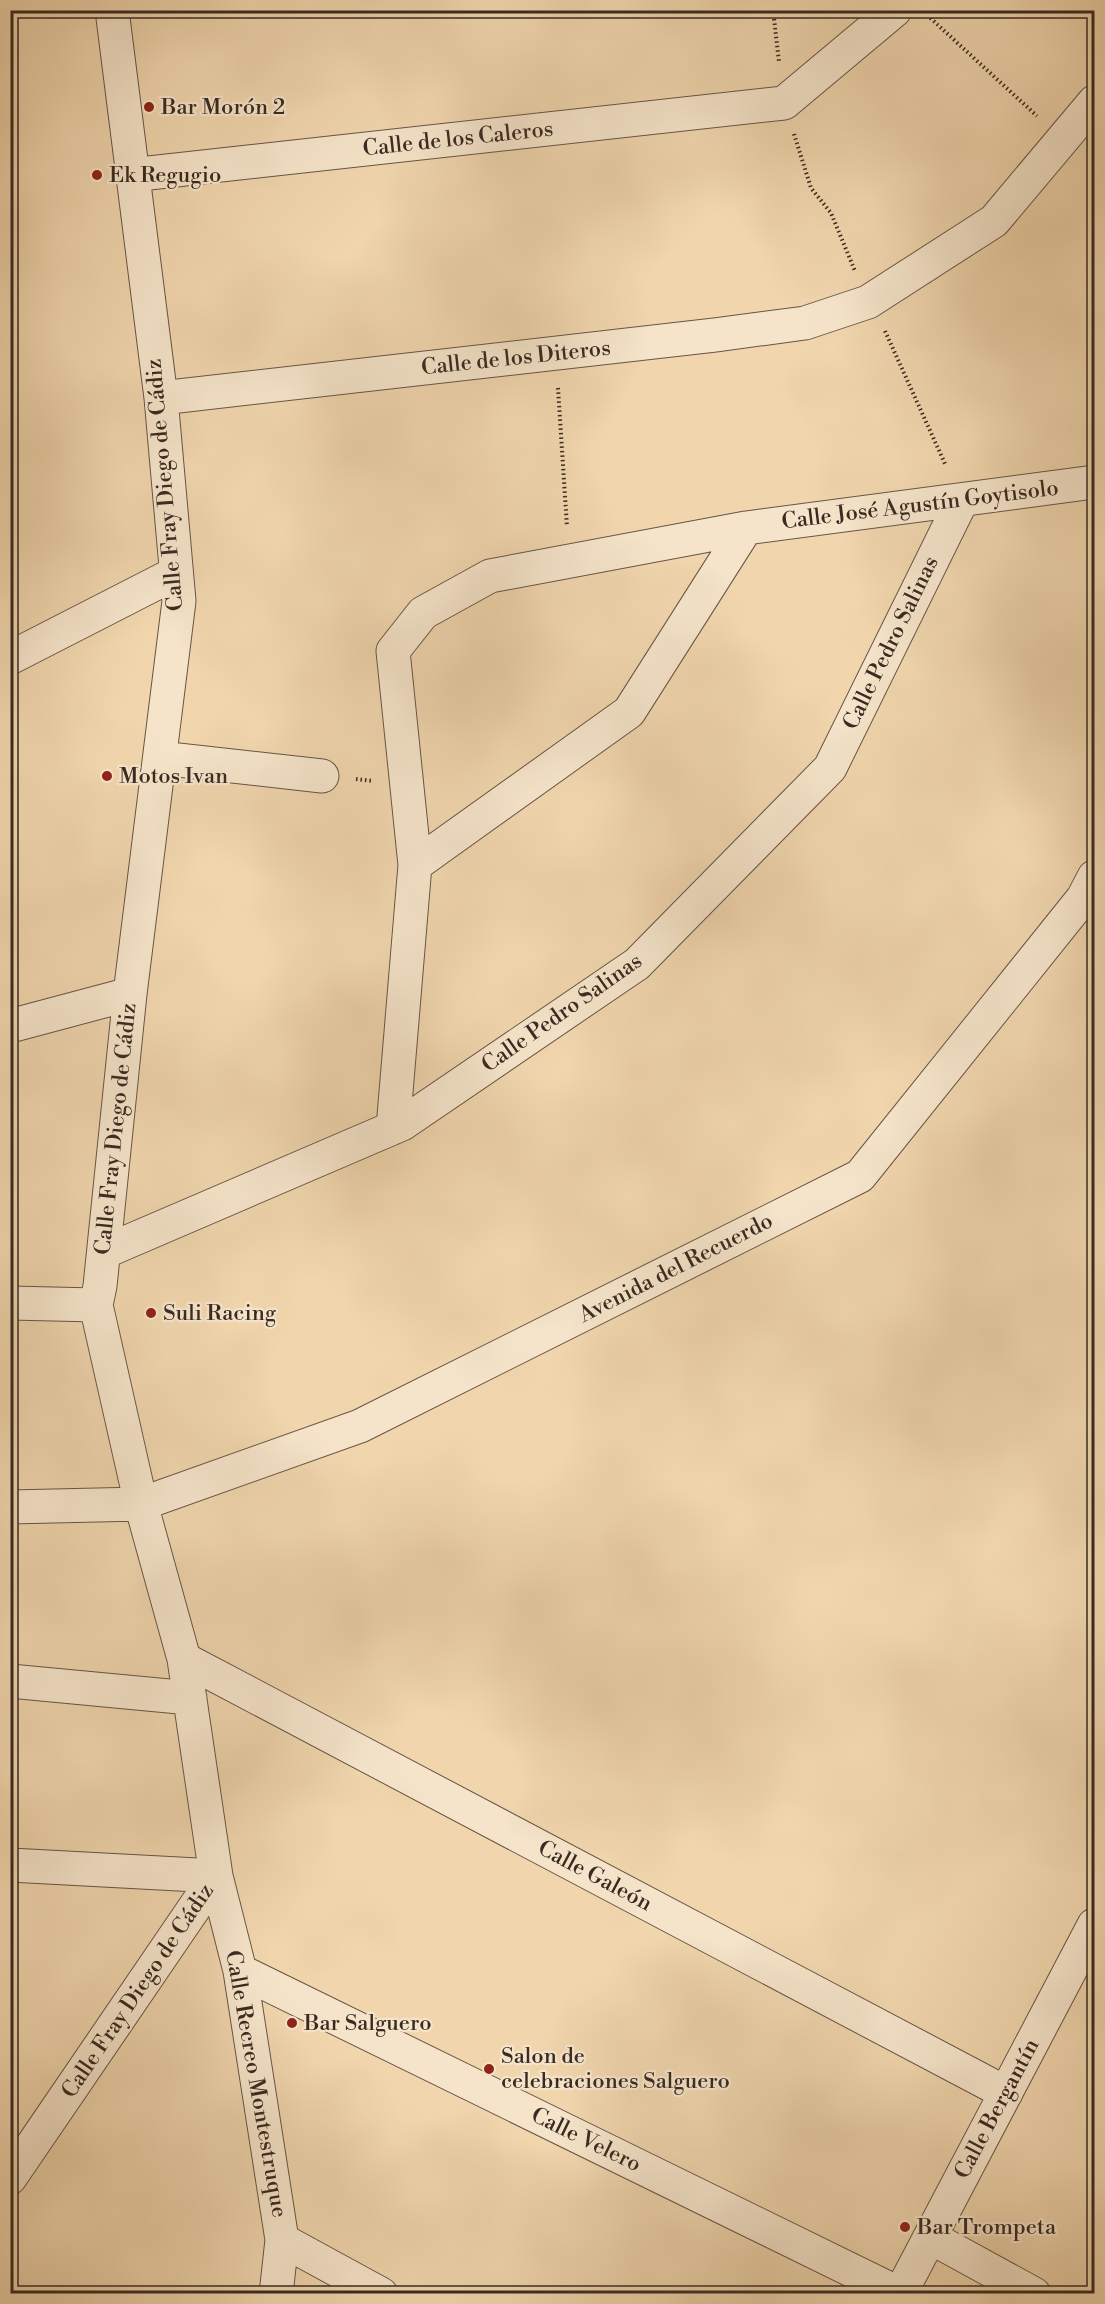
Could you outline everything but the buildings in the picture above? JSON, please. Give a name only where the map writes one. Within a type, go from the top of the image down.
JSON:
[{"type":"street","name":"Calle Fray Diego de Cádiz","points":[[10,2178],[216,1876],[184,1659],[141,1504],[96,1305],[104,1252],[130,994],[179,601],[161,398],[131,175],[112,10]]},
{"type":"street","points":[[784,103],[895,10]]},
{"type":"street","name":"Calle de los Diteros","points":[[161,398],[805,323],[869,301],[994,221],[1095,102]]},
{"type":"street","name":"Calle de los Caleros","points":[[131,175],[784,103]]},
{"type":"street","name":"Calle José Agustín Goytisolo","points":[[393,1128],[415,865],[393,651],[423,613],[490,576],[746,528],[1095,483]]},
{"type":"street","name":"Calle Pedro Salinas","points":[[104,1252],[393,1128],[637,964],[830,768],[962,500]]},
{"type":"street","points":[[415,865],[630,712],[746,528]]},
{"type":"street","points":[[10,658],[176,573]]},
{"type":"street","points":[[160,758],[322,776]]},
{"type":"street","name":"Avenida del Recuerdo","points":[[10,1507],[141,1504],[360,1426],[860,1176],[1083,898],[1095,877]]},
{"type":"street","points":[[10,1026],[130,994]]},
{"type":"street","points":[[10,1304],[96,1305]]},
{"type":"street","name":"Calle Galeón","points":[[184,1659],[1006,2093]]},
{"type":"street","points":[[10,1681],[190,1698]]},
{"type":"street","points":[[10,1865],[216,1876]]},
{"type":"street","name":"Calle Recreo Montestruque","points":[[216,1876],[240,1971],[282,2240],[276,2294]]},
{"type":"street","name":"Calle Bergantín","points":[[900,2294],[1095,1925]]},
{"type":"street","name":"Calle Velero","points":[[240,1971],[900,2294]]},
{"type":"street","points":[[930,2237],[1034,2294]]},
{"type":"street","points":[[282,2240],[381,2294]]},
{"type":"path","points":[[773,10],[784,103],[811,188],[831,213],[869,301],[962,500]]},
{"type":"path","points":[[922,10],[1064,141]]},
{"type":"path","points":[[556,353],[569,561]]},
{"type":"path","points":[[322,776],[407,784]]},
{"type":"place","name":"Bar Morón 2","points":[[149,107]]},
{"type":"place","name":"Ek Regugio","points":[[97,175]]},
{"type":"place","name":"Motos Ivan","points":[[107,776]]},
{"type":"place","name":"Suli Racing","points":[[151,1313]]},
{"type":"place","name":"Bar Salguero","points":[[292,2023]]},
{"type":"place","name":"Salon de celebraciones Salguero","points":[[489,2069]]},
{"type":"place","name":"Bar Trompeta","points":[[905,2227]]}]
